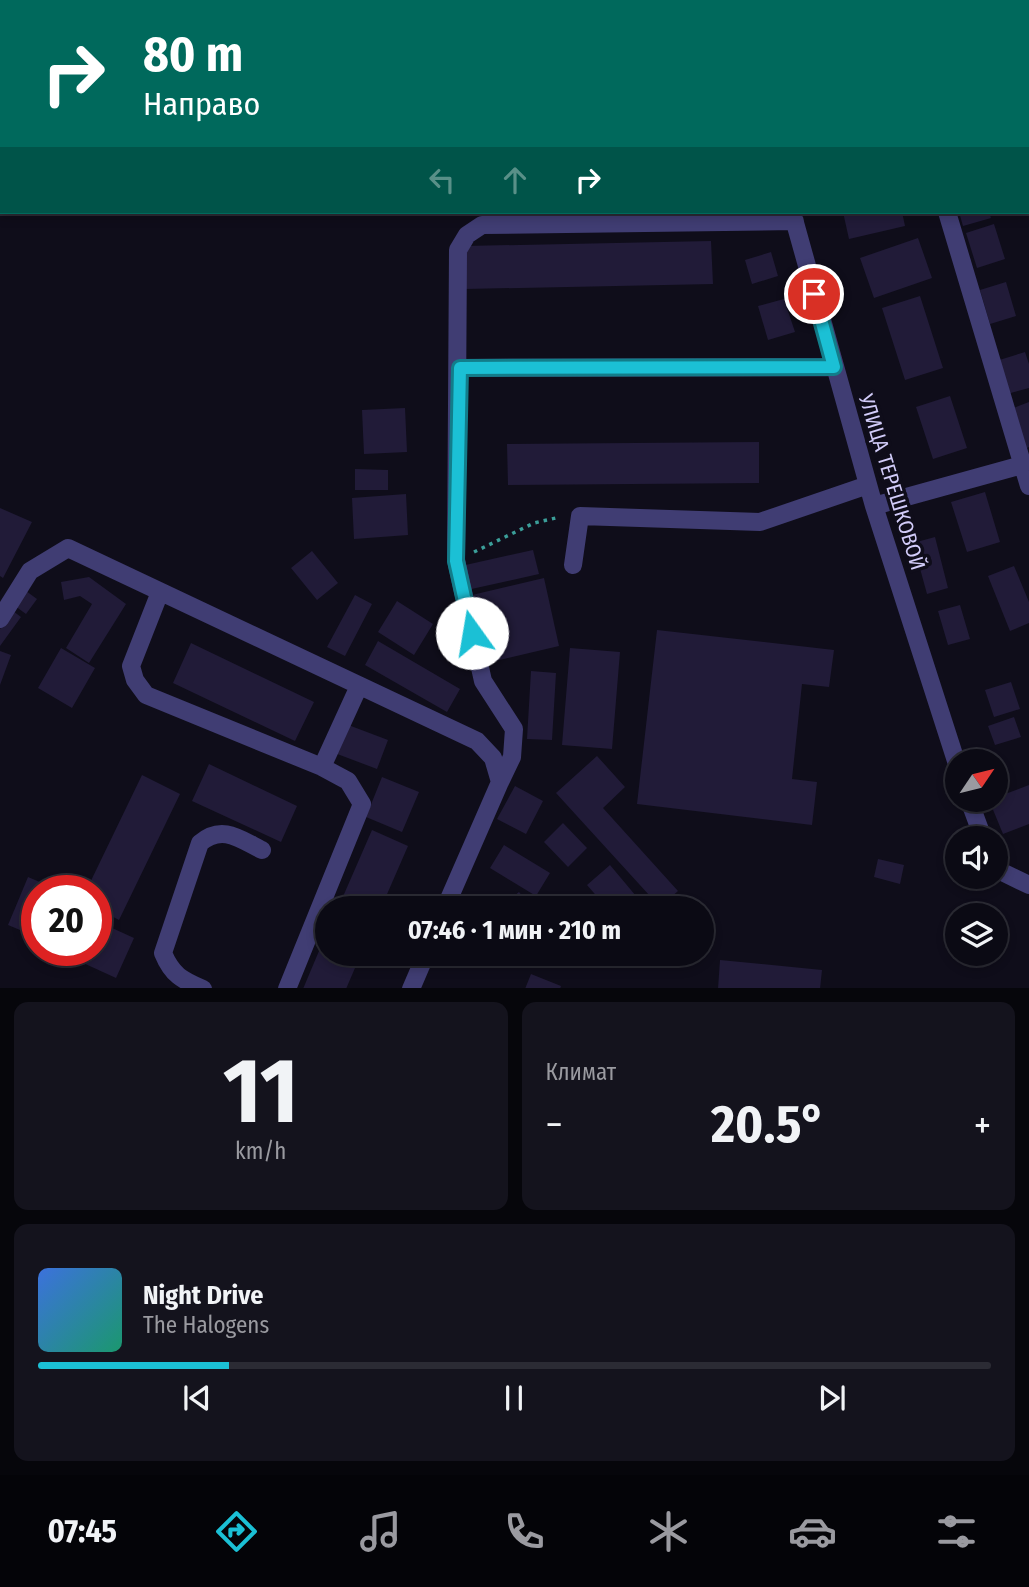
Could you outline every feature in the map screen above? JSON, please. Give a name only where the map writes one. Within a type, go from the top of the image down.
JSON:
[{"type":"street","points":[[948,214],[1029,486]]},
{"type":"street","points":[[450,896],[512,757],[514,729],[484,681],[456,561],[460,368],[458,250],[467,234],[482,225],[793,216]]},
{"type":"street","name":"УЛИЦА ТЕРЕШКОВОЙ","points":[[793,216],[874,506],[952,749]]},
{"type":"street","points":[[460,368],[834,367]]},
{"type":"street","points":[[874,506],[1022,465]]},
{"type":"street","points":[[573,565],[580,516],[760,522],[868,485]]},
{"type":"street","points":[[0,618],[30,571],[68,548],[477,741],[493,758],[500,782]]},
{"type":"street","points":[[160,592],[131,666],[135,680],[146,695],[322,767],[348,781],[362,804],[287,988]]},
{"type":"street","points":[[322,767],[359,686]]},
{"type":"street","points":[[200,988],[180,980],[169,968],[163,953],[201,843],[209,835],[225,832],[262,850]]},
{"type":"street","points":[[1008,875],[1029,885]]},
{"type":"street","points":[[411,988],[421,966]]},
{"type":"path","points":[[456,561],[534,523],[553,517],[580,516]]},
{"type":"building","points":[[843,214],[902,214],[905,226],[849,239]]},
{"type":"building","points":[[960,214],[990,214],[991,218],[963,226]]},
{"type":"building","points":[[994,224],[1005,259],[977,268],[966,233]]},
{"type":"building","points":[[918,238],[932,278],[874,298],[860,258]]},
{"type":"building","points":[[711,241],[713,284],[465,289],[465,246]]},
{"type":"building","points":[[771,252],[778,276],[752,284],[745,260]]},
{"type":"building","points":[[1006,282],[1016,316],[990,324],[980,290]]},
{"type":"building","points":[[920,296],[943,368],[905,380],[882,308]]},
{"type":"building","points":[[784,299],[795,332],[768,340],[758,306]]},
{"type":"building","points":[[1025,352],[1029,364],[1029,388],[1003,395],[993,362]]},
{"type":"building","points":[[950,396],[967,448],[933,459],[916,407]]},
{"type":"building","points":[[1029,402],[1029,447],[1023,450],[1008,410]]},
{"type":"building","points":[[405,408],[407,452],[364,454],[362,410]]},
{"type":"building","points":[[759,442],[759,483],[508,485],[507,444]]},
{"type":"building","points":[[355,469],[388,470],[388,490],[355,490]]},
{"type":"building","points":[[985,492],[1000,542],[967,552],[951,502]]},
{"type":"building","points":[[406,494],[408,535],[354,539],[352,498]]},
{"type":"building","points":[[0,508],[32,522],[3,578],[0,576]]},
{"type":"building","points":[[935,537],[948,588],[927,594],[913,543]]},
{"type":"building","points":[[533,550],[539,574],[467,590],[461,566]]},
{"type":"building","points":[[312,551],[338,583],[317,600],[291,568]]},
{"type":"building","points":[[1014,566],[1029,602],[1029,623],[1010,631],[988,576]]},
{"type":"building","points":[[89,577],[126,604],[89,663],[66,648],[92,604],[80,596],[64,600],[61,582]]},
{"type":"building","points":[[544,578],[559,646],[487,663],[472,595]]},
{"type":"building","points":[[26,591],[37,599],[26,614],[15,606]]},
{"type":"building","points":[[355,595],[372,604],[345,656],[327,647]]},
{"type":"building","points":[[397,601],[433,624],[414,655],[378,632]]},
{"type":"building","points":[[960,605],[970,639],[948,645],[938,611]]},
{"type":"building","points":[[13,611],[21,617],[0,646],[0,629]]},
{"type":"building","points":[[657,630],[834,650],[829,687],[802,684],[792,779],[817,782],[812,825],[637,804]]},
{"type":"building","points":[[378,641],[460,689],[447,712],[365,665]]},
{"type":"building","points":[[191,643],[314,702],[295,741],[173,683]]},
{"type":"building","points":[[61,648],[95,668],[72,708],[38,688]]},
{"type":"building","points":[[570,648],[620,652],[612,749],[562,745]]},
{"type":"building","points":[[0,651],[11,655],[0,685]]},
{"type":"building","points":[[531,671],[556,673],[552,740],[527,739]]},
{"type":"building","points":[[1011,682],[1020,709],[994,717],[985,690]]},
{"type":"building","points":[[1014,717],[1021,737],[995,745],[988,726]]},
{"type":"building","points":[[343,723],[388,740],[377,769],[332,752]]},
{"type":"building","points":[[597,756],[625,787],[603,808],[678,891],[672,896],[650,896],[556,793]]},
{"type":"building","points":[[209,764],[297,806],[281,842],[192,801]]},
{"type":"building","points":[[142,775],[180,794],[119,920],[112,916],[112,875],[94,875]]},
{"type":"building","points":[[382,777],[419,792],[402,832],[366,817]]},
{"type":"building","points":[[1029,785],[1029,824],[1008,832],[1008,826],[1000,826],[994,812],[1008,812],[1008,793]]},
{"type":"building","points":[[515,786],[543,801],[526,834],[497,819]]},
{"type":"building","points":[[563,823],[587,848],[568,867],[544,842]]},
{"type":"building","points":[[372,830],[408,846],[386,896],[343,896]]},
{"type":"building","points":[[504,845],[550,873],[536,896],[490,868]]},
{"type":"building","points":[[878,859],[904,865],[900,884],[874,877]]},
{"type":"building","points":[[610,865],[636,896],[597,896],[587,885]]},
{"type":"building","points":[[21,894],[21,930],[8,925]]},
{"type":"building","points":[[112,928],[134,938],[116,978],[90,966],[112,966]]},
{"type":"building","points":[[315,960],[315,966],[356,966],[346,988],[303,988]]},
{"type":"building","points":[[720,960],[822,970],[820,988],[718,988]]},
{"type":"building","points":[[531,974],[561,986],[560,988],[525,988]]},
{"type":"route","points":[[472,633],[456,561],[460,368],[834,367],[814,294]]}]
